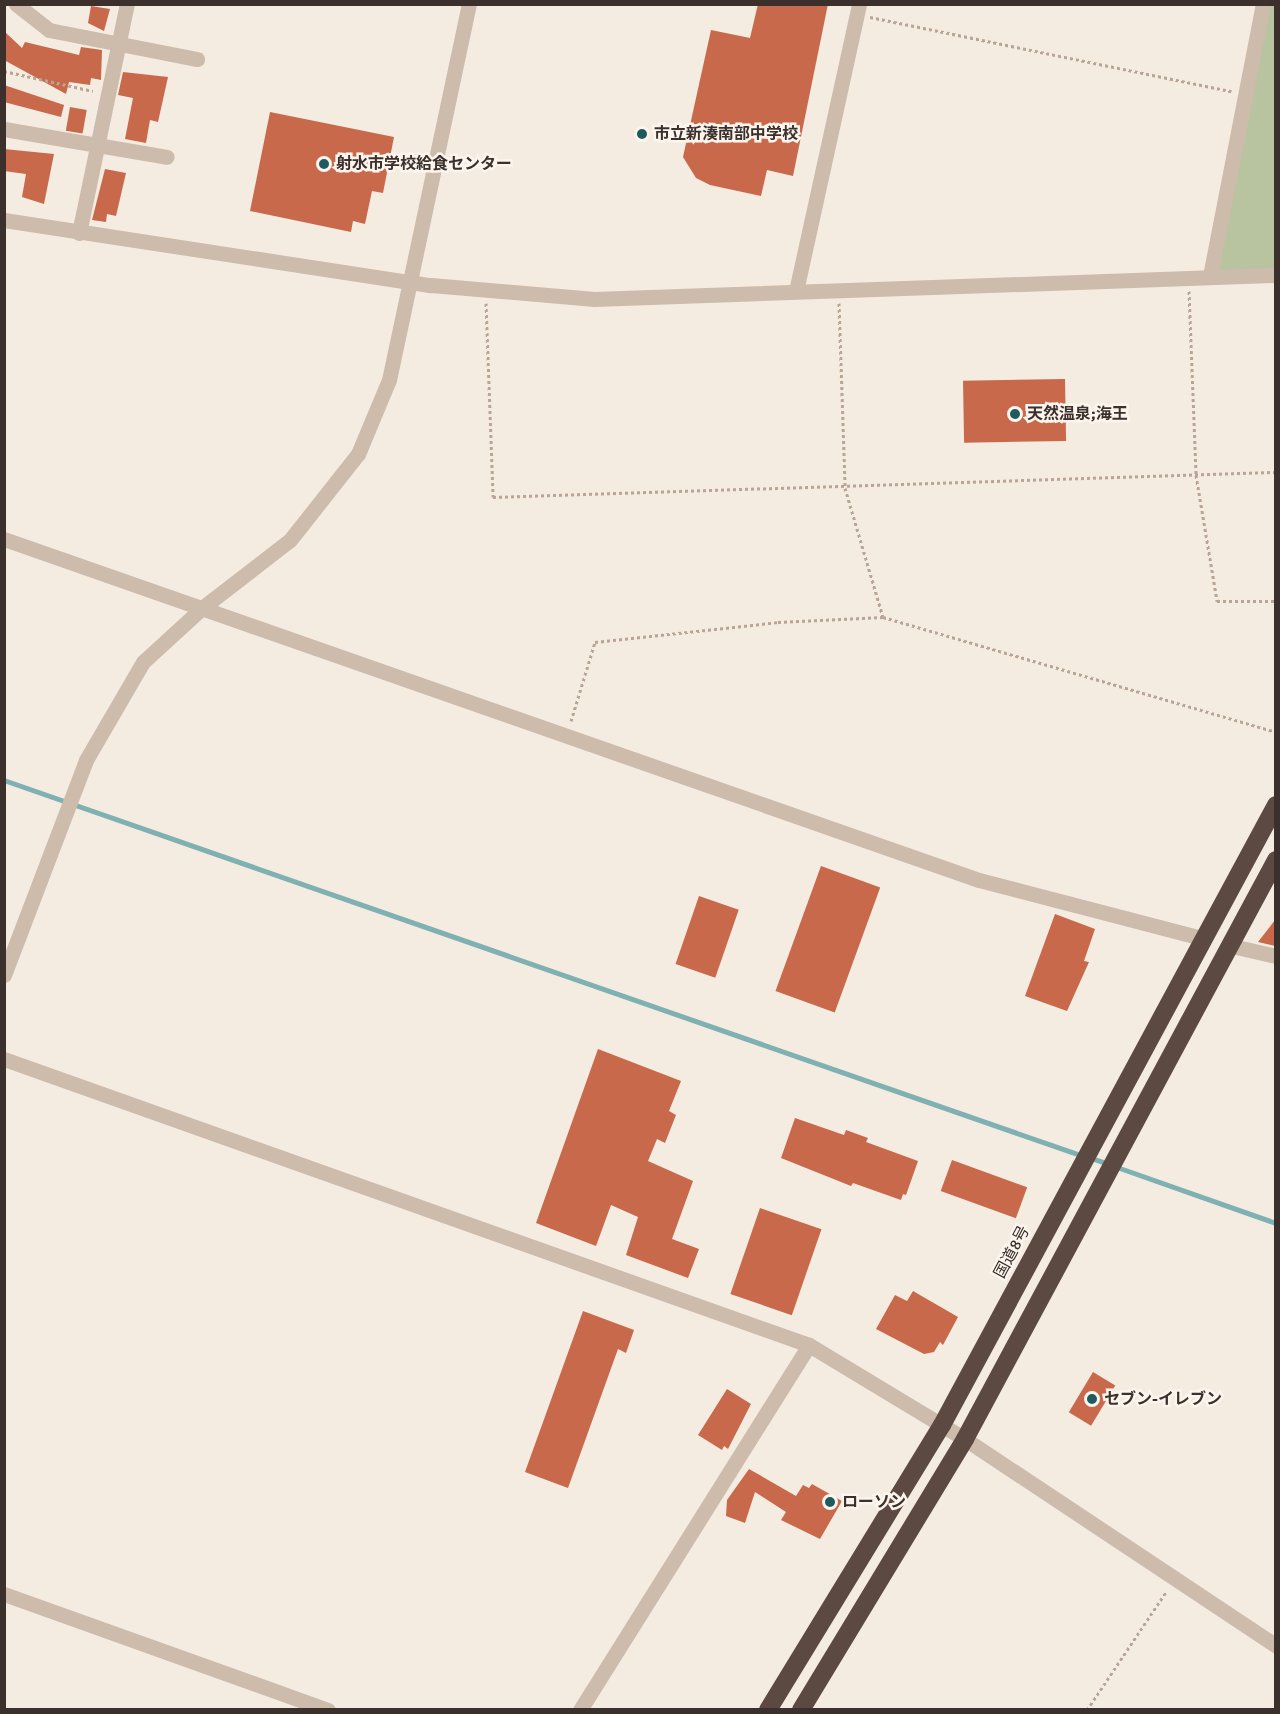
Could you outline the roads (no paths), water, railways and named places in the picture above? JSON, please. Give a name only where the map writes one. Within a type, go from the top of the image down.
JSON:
[{"type":"highway","points":[[1249,854],[1275,794]]},
{"type":"highway","name":"国道8号","points":[[768,1710],[942,1425],[1275,805]]},
{"type":"highway","points":[[801,1710],[965,1439],[1084,1213],[1232,946],[1275,860]]},
{"type":"street","points":[[79,234],[127,4]]},
{"type":"street","points":[[4,975],[60,834],[86,760],[143,662],[202,608],[290,540],[358,454],[389,380],[469,4]]},
{"type":"street","points":[[1210,276],[1243,94],[1263,4]]},
{"type":"street","points":[[24,7],[49,30],[119,46],[197,59]]},
{"type":"street","points":[[796,291],[858,9]]},
{"type":"street","points":[[4,129],[167,157]]},
{"type":"street","points":[[4,220],[79,234],[410,281],[486,291],[594,299],[1275,275]]},
{"type":"street","points":[[4,539],[979,880],[1202,938]]},
{"type":"street","points":[[1232,946],[1275,956]]},
{"type":"street","points":[[4,1059],[809,1345],[965,1439],[1275,1646]]},
{"type":"street","points":[[580,1710],[809,1345]]},
{"type":"street","points":[[4,1594],[328,1710]]},
{"type":"waterway","points":[[4,780],[1083,1156]]},
{"type":"waterway","points":[[1091,1158],[1109,1164]]},
{"type":"waterway","points":[[1117,1167],[1276,1223]]},
{"type":"place","name":"市立新湊南部中学校","points":[[642,134]]},
{"type":"place","name":"射水市学校給食センター","points":[[324,164]]},
{"type":"place","name":"天然温泉;海王","points":[[1015,414]]},
{"type":"place","name":"セブン-イレブン","points":[[1092,1399]]},
{"type":"place","name":"ローソン","points":[[830,1502]]}]
